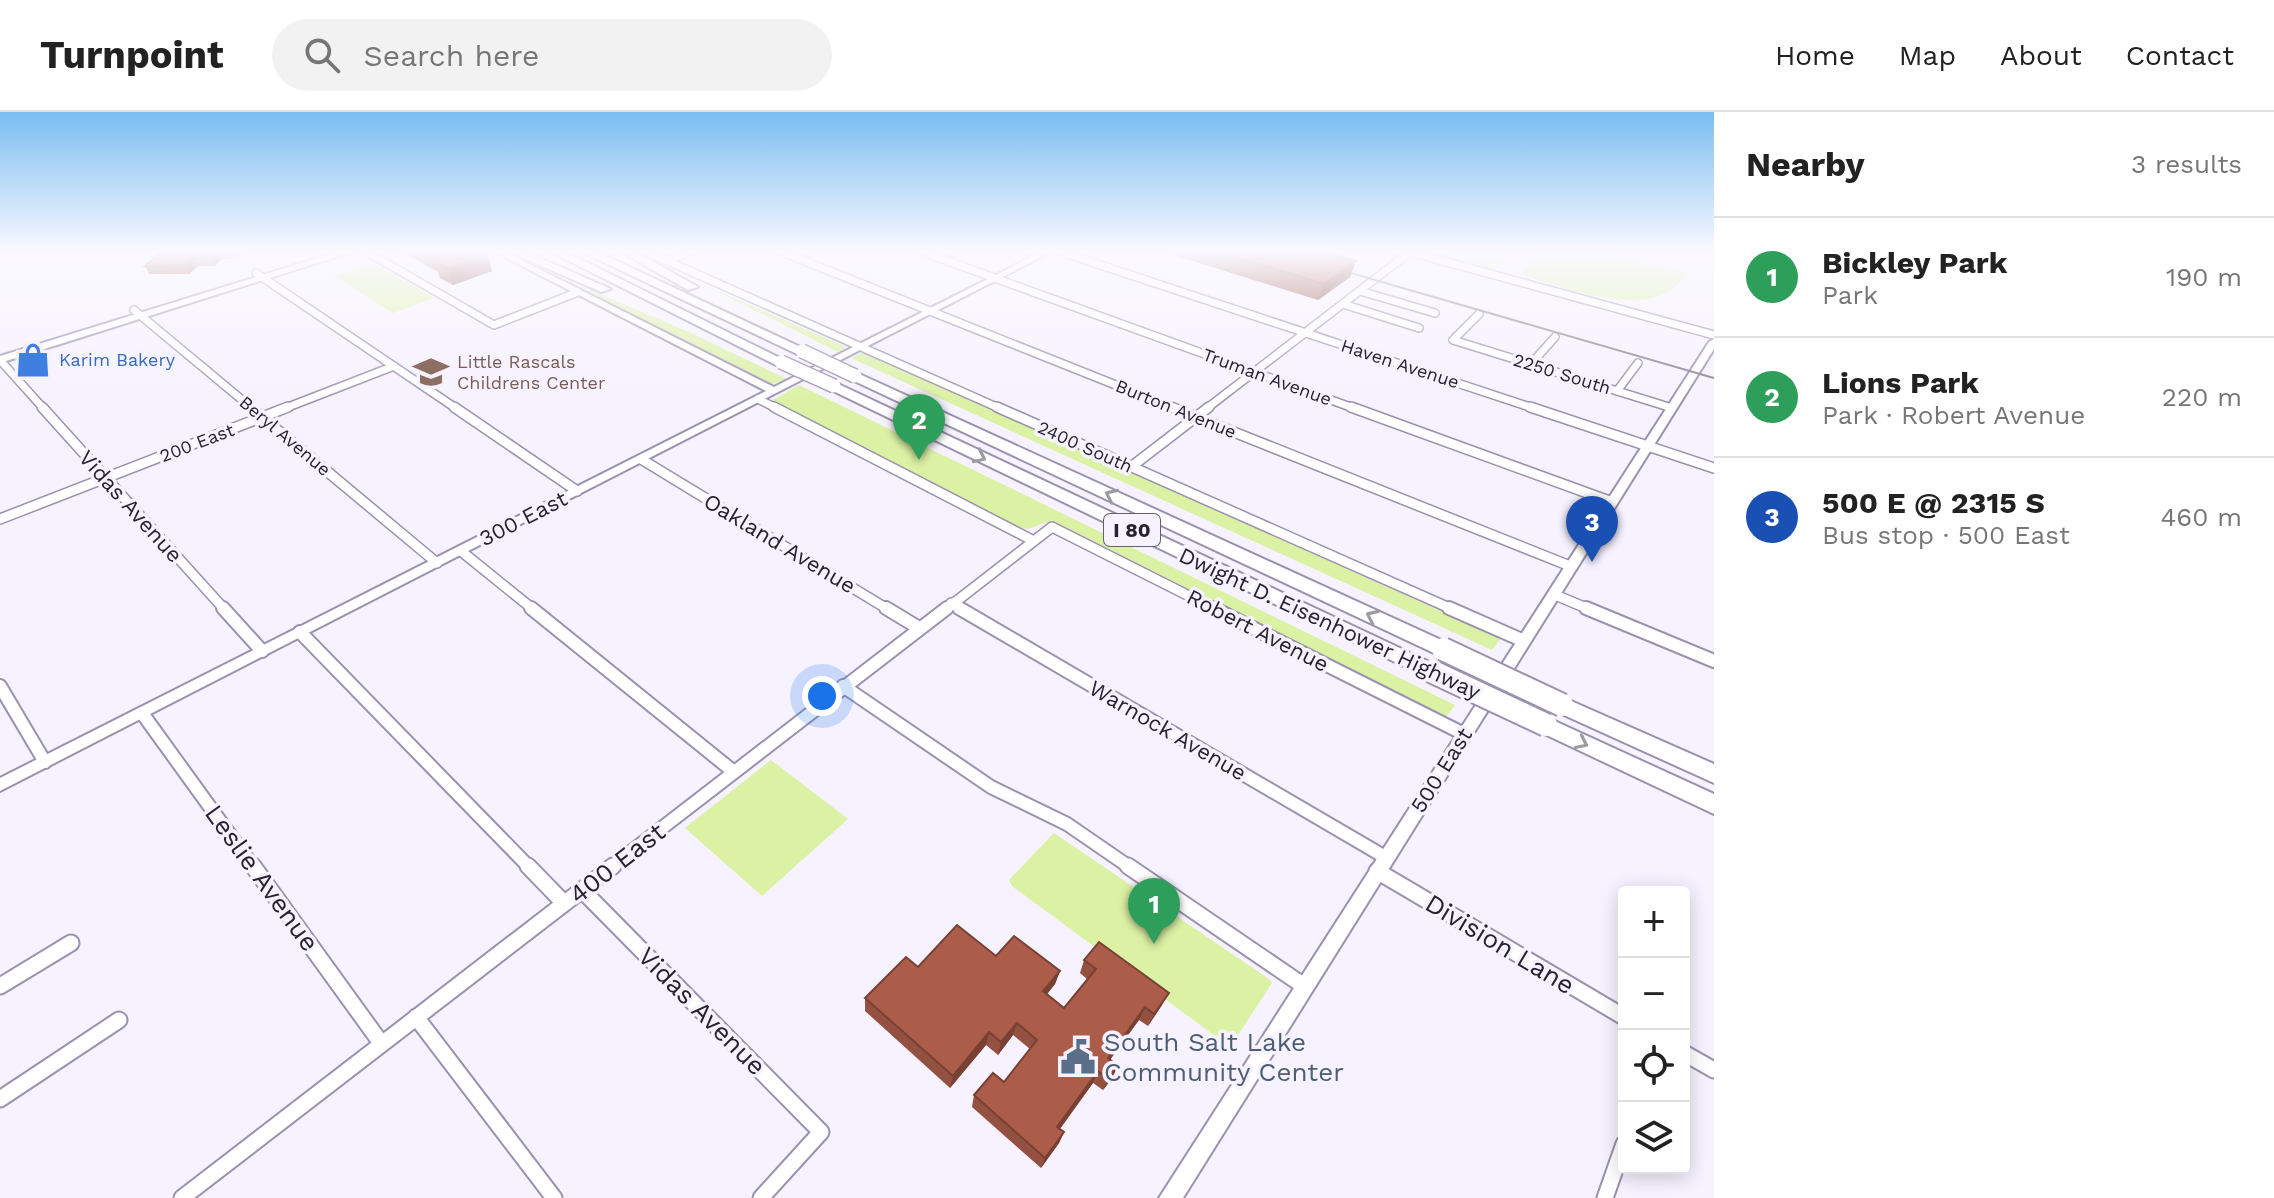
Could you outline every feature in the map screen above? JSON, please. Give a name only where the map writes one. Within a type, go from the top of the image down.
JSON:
[{"type":"highway","points":[[643,303],[742,342]]},
{"type":"highway","name":"Dwight D. Eisenhower Highway","points":[[661,303],[1714,805]]},
{"type":"highway","name":"Dwight D. Eisenhower Highway","points":[[699,303],[1714,774]]},
{"type":"highway","points":[[717,303],[767,334]]},
{"type":"highway","points":[[1615,730],[1714,766]]},
{"type":"highway","points":[[1618,760],[1714,816]]},
{"type":"main road","points":[[0,360],[171,303]]},
{"type":"main road","points":[[0,351],[138,313]]},
{"type":"street","points":[[301,303],[577,491]]},
{"type":"street","points":[[455,303],[494,325],[551,303]]},
{"type":"street","points":[[599,303],[775,391]]},
{"type":"street","name":"2400 South","points":[[759,303],[1524,641]]},
{"type":"street","name":"Burton Avenue","points":[[910,303],[1570,566]]},
{"type":"street","name":"300 East","points":[[0,785],[948,303]]},
{"type":"street","name":"Truman Avenue","points":[[1062,303],[1612,502]]},
{"type":"street","name":"Haven Avenue","points":[[1214,303],[1714,468]]},
{"type":"street","points":[[1400,303],[1435,313]]},
{"type":"street","points":[[1596,303],[1714,335]]},
{"type":"street","points":[[1131,467],[1343,304],[1419,328]]},
{"type":"street","name":"Beryl Avenue","points":[[138,313],[437,563]]},
{"type":"street","name":"2250 South","points":[[1479,314],[1453,340],[1672,408]]},
{"type":"street","points":[[1531,364],[1555,337]]},
{"type":"street","name":"500 East","points":[[1170,1198],[1714,342]]},
{"type":"street","name":"Vidas Avenue","points":[[0,360],[262,651]]},
{"type":"street","points":[[1617,391],[1638,363]]},
{"type":"street","name":"200 East","points":[[0,519],[394,366]]},
{"type":"street","points":[[758,399],[1034,541]]},
{"type":"street","name":"Oakland Avenue","points":[[641,459],[919,628]]},
{"type":"street","name":"400 East","points":[[182,1198],[1052,527]]},
{"type":"street","name":"Robert Avenue","points":[[1052,527],[1464,734]]},
{"type":"street","points":[[461,551],[734,772]]},
{"type":"street","points":[[1553,594],[1714,661]]},
{"type":"street","name":"Warnock Avenue","points":[[951,603],[1381,864]]},
{"type":"street","points":[[300,632],[564,903]]},
{"type":"street","points":[[0,686],[45,762]]},
{"type":"street","points":[[843,686],[991,787],[1067,824],[1304,986]]},
{"type":"street","name":"Leslie Avenue","points":[[142,713],[381,1043]]},
{"type":"street","name":"Division Lane","points":[[1381,864],[1618,1013]]},
{"type":"street","name":"Vidas Avenue","points":[[582,890],[821,1132],[761,1198]]},
{"type":"street","points":[[0,986],[71,943]]},
{"type":"street","points":[[416,1017],[554,1198]]},
{"type":"street","points":[[0,1099],[119,1020]]},
{"type":"street","points":[[1690,1056],[1714,1070]]},
{"type":"street","points":[[1605,1198],[1618,1161]]},
{"type":"green space","points":[[377,303],[421,303],[393,313]]},
{"type":"green space","points":[[610,303],[620,303],[689,332],[787,379],[773,384]]},
{"type":"green space","points":[[739,303],[846,347],[838,352]]},
{"type":"green space","points":[[863,352],[1501,638],[1492,650],[851,358]]},
{"type":"green space","points":[[799,385],[1455,705],[1446,717],[1056,523],[1020,528],[771,401]]},
{"type":"green space","points":[[771,760],[848,819],[762,896],[685,828]]},
{"type":"green space","points":[[1054,833],[1269,979],[1272,983],[1230,1047],[1012,886],[1009,880]]},
{"type":"building","name":"South Salt Lake Community Center","points":[[957,925],[996,956],[1014,936],[1060,971],[1043,991],[1064,1008],[1096,969],[1084,960],[1099,942],[1169,993],[1154,1014],[1145,1007],[1108,1058],[1118,1066],[1108,1079],[1098,1071],[1057,1127],[1064,1132],[1045,1158],[974,1095],[993,1073],[1004,1082],[1037,1040],[1017,1023],[1001,1042],[989,1032],[953,1076],[865,998],[906,957],[918,967]]},
{"type":"tram line","points":[[1453,303],[1714,378]]},
{"type":"place","name":"Karim Bakery","points":[[33,360]]},
{"type":"place","name":"Little Rascals Childrens Center","points":[[431,372]]},
{"type":"place","name":"Lions Park","points":[[919,460]]},
{"type":"place","name":"500 E @ 2315 S","points":[[1592,562]]},
{"type":"place","name":"Bickley Park","points":[[1154,944]]},
{"type":"place","name":"South Salt Lake Community Center","points":[[1078,1057]]}]
